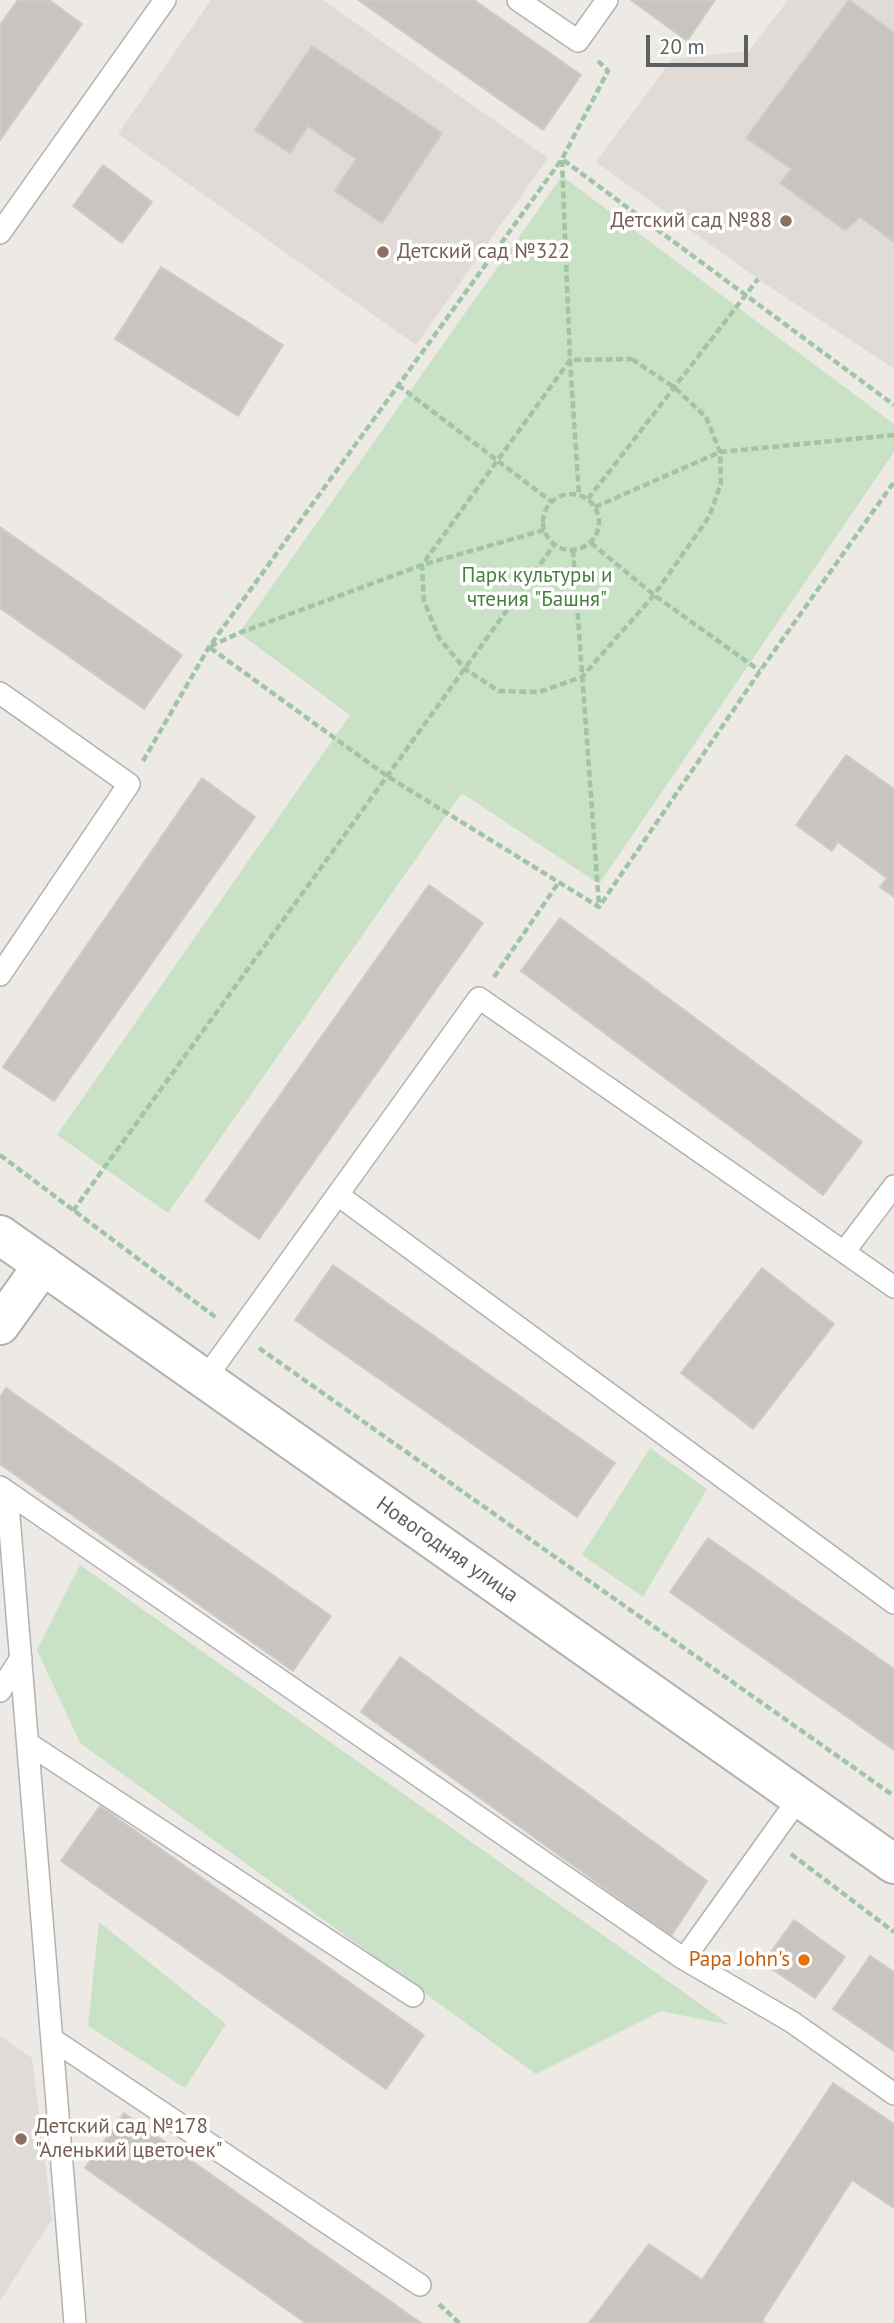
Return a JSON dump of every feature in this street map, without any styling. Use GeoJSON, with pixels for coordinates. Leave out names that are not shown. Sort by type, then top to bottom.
{"type":"FeatureCollection","features":[{"type":"Feature","properties":{"kind":"street","name":"Новогодняя улица"},"geometry":{"type":"LineString","coordinates":[[0,1236],[894,1864]]}},
{"type":"Feature","properties":{"kind":"street"},"geometry":{"type":"LineString","coordinates":[[0,1325],[43,1265]]}},
{"type":"Feature","properties":{"kind":"lane"},"geometry":{"type":"LineString","coordinates":[[0,233],[165,0]]}},
{"type":"Feature","properties":{"kind":"lane"},"geometry":{"type":"LineString","coordinates":[[518,0],[578,41],[607,0]]}},
{"type":"Feature","properties":{"kind":"lane"},"geometry":{"type":"LineString","coordinates":[[0,693],[129,784],[0,975]]}},
{"type":"Feature","properties":{"kind":"lane"},"geometry":{"type":"LineString","coordinates":[[205,1379],[479,998],[894,1287]]}},
{"type":"Feature","properties":{"kind":"lane"},"geometry":{"type":"LineString","coordinates":[[844,1252],[894,1186]]}},
{"type":"Feature","properties":{"kind":"lane"},"geometry":{"type":"LineString","coordinates":[[338,1195],[894,1603]]}},
{"type":"Feature","properties":{"kind":"lane"},"geometry":{"type":"LineString","coordinates":[[4,1490],[29,1744],[75,2323]]}},
{"type":"Feature","properties":{"kind":"lane"},"geometry":{"type":"LineString","coordinates":[[4,1490],[684,1959],[792,2022],[894,2094]]}},
{"type":"Feature","properties":{"kind":"lane"},"geometry":{"type":"LineString","coordinates":[[0,1690],[21,1658]]}},
{"type":"Feature","properties":{"kind":"lane"},"geometry":{"type":"LineString","coordinates":[[29,1744],[413,1996]]}},
{"type":"Feature","properties":{"kind":"lane"},"geometry":{"type":"LineString","coordinates":[[684,1959],[799,1798]]}},
{"type":"Feature","properties":{"kind":"lane"},"geometry":{"type":"LineString","coordinates":[[52,2039],[419,2285]]}},
{"type":"Feature","properties":{"kind":"path"},"geometry":{"type":"LineString","coordinates":[[129,784],[209,647],[562,159],[608,71],[578,41]]}},
{"type":"Feature","properties":{"kind":"path"},"geometry":{"type":"LineString","coordinates":[[562,159],[894,405]]}},
{"type":"Feature","properties":{"kind":"path"},"geometry":{"type":"LineString","coordinates":[[562,159],[570,360],[579,495]]}},
{"type":"Feature","properties":{"kind":"path"},"geometry":{"type":"LineString","coordinates":[[588,499],[758,279]]}},
{"type":"Feature","properties":{"kind":"path"},"geometry":{"type":"LineString","coordinates":[[632,359],[675,388],[706,417],[720,452],[721,483],[709,517],[654,595],[582,677],[538,692],[499,691],[465,669],[439,638],[424,601],[422,565],[570,360],[632,359]]}},
{"type":"Feature","properties":{"kind":"path"},"geometry":{"type":"LineString","coordinates":[[398,385],[552,502]]}},
{"type":"Feature","properties":{"kind":"path"},"geometry":{"type":"LineString","coordinates":[[595,507],[720,452],[894,435]]}},
{"type":"Feature","properties":{"kind":"path"},"geometry":{"type":"LineString","coordinates":[[599,907],[760,671],[894,482]]}},
{"type":"Feature","properties":{"kind":"path"},"geometry":{"type":"LineString","coordinates":[[570,494],[588,499],[595,507],[599,525],[591,543],[573,550],[554,545],[544,530],[545,510],[552,502],[570,494]]}},
{"type":"Feature","properties":{"kind":"path"},"geometry":{"type":"LineString","coordinates":[[209,647],[239,633],[422,565],[544,530]]}},
{"type":"Feature","properties":{"kind":"path"},"geometry":{"type":"LineString","coordinates":[[591,543],[654,595],[760,671]]}},
{"type":"Feature","properties":{"kind":"path"},"geometry":{"type":"LineString","coordinates":[[73,1211],[554,545]]}},
{"type":"Feature","properties":{"kind":"path"},"geometry":{"type":"LineString","coordinates":[[573,550],[599,907]]}},
{"type":"Feature","properties":{"kind":"path"},"geometry":{"type":"LineString","coordinates":[[209,647],[387,776],[599,907]]}},
{"type":"Feature","properties":{"kind":"path"},"geometry":{"type":"LineString","coordinates":[[479,998],[559,882]]}},
{"type":"Feature","properties":{"kind":"path"},"geometry":{"type":"LineString","coordinates":[[0,1155],[238,1334],[894,1796]]}},
{"type":"Feature","properties":{"kind":"path"},"geometry":{"type":"LineString","coordinates":[[771,1838],[894,1932]]}},
{"type":"Feature","properties":{"kind":"shaded area","name":"Детский сад №322"},"geometry":{"type":"Polygon","coordinates":[[[211,0],[323,0],[548,158],[416,345],[118,134],[211,0]]]}},
{"type":"Feature","properties":{"kind":"shaded area","name":"Детский сад №88"},"geometry":{"type":"Polygon","coordinates":[[[788,0],[894,0],[894,369],[758,279],[596,162],[672,59],[749,51],[788,0]]]}},
{"type":"Feature","properties":{"kind":"shaded area","name":"Детский сад №178 \"Аленький цветочек\""},"geometry":{"type":"Polygon","coordinates":[[[0,2036],[32,2058],[52,2219],[0,2301],[0,2036]]]}},
{"type":"Feature","properties":{"kind":"green space","name":"Парк культуры и чтения \"Башня\""},"geometry":{"type":"Polygon","coordinates":[[[562,176],[894,424],[894,452],[599,884],[462,793],[168,1213],[57,1135],[350,715],[239,633],[562,176]]]}},
{"type":"Feature","properties":{"kind":"green space"},"geometry":{"type":"Polygon","coordinates":[[[650,1448],[707,1489],[643,1597],[582,1555],[650,1448]]]}},
{"type":"Feature","properties":{"kind":"green space"},"geometry":{"type":"Polygon","coordinates":[[[80,1565],[730,2025],[661,2011],[536,2074],[80,1743],[37,1650],[80,1565]]]}},
{"type":"Feature","properties":{"kind":"green space"},"geometry":{"type":"Polygon","coordinates":[[[99,1922],[226,2024],[185,2088],[88,2026],[99,1922]]]}},
{"type":"Feature","properties":{"kind":"building"},"geometry":{"type":"Polygon","coordinates":[[[18,0],[49,0],[82,24],[0,140],[0,25],[18,0]]]}},
{"type":"Feature","properties":{"kind":"building"},"geometry":{"type":"Polygon","coordinates":[[[358,0],[474,0],[581,75],[543,130],[358,0]]]}},
{"type":"Feature","properties":{"kind":"building"},"geometry":{"type":"Polygon","coordinates":[[[631,0],[715,0],[687,41],[631,0]]]}},
{"type":"Feature","properties":{"kind":"building"},"geometry":{"type":"Polygon","coordinates":[[[849,0],[894,33],[894,242],[860,217],[845,230],[780,183],[792,169],[746,138],[849,0]]]}},
{"type":"Feature","properties":{"kind":"building"},"geometry":{"type":"Polygon","coordinates":[[[312,46],[442,133],[382,223],[335,191],[356,159],[308,126],[290,153],[255,130],[312,46]]]}},
{"type":"Feature","properties":{"kind":"building"},"geometry":{"type":"Polygon","coordinates":[[[103,165],[152,202],[122,243],[73,206],[103,165]]]}},
{"type":"Feature","properties":{"kind":"building"},"geometry":{"type":"Polygon","coordinates":[[[161,267],[283,345],[238,416],[115,339],[161,267]]]}},
{"type":"Feature","properties":{"kind":"building"},"geometry":{"type":"Polygon","coordinates":[[[0,527],[182,655],[144,709],[0,608],[0,527]]]}},
{"type":"Feature","properties":{"kind":"building"},"geometry":{"type":"Polygon","coordinates":[[[846,755],[894,789],[894,897],[880,887],[887,878],[838,842],[832,851],[796,825],[846,755]]]}},
{"type":"Feature","properties":{"kind":"building"},"geometry":{"type":"Polygon","coordinates":[[[202,778],[255,817],[54,1101],[3,1067],[202,778]]]}},
{"type":"Feature","properties":{"kind":"building"},"geometry":{"type":"Polygon","coordinates":[[[429,885],[483,923],[259,1239],[205,1201],[429,885]]]}},
{"type":"Feature","properties":{"kind":"building"},"geometry":{"type":"Polygon","coordinates":[[[560,918],[862,1142],[823,1195],[521,971],[560,918]]]}},
{"type":"Feature","properties":{"kind":"building"},"geometry":{"type":"Polygon","coordinates":[[[333,1265],[615,1463],[577,1517],[295,1320],[333,1265]]]}},
{"type":"Feature","properties":{"kind":"building"},"geometry":{"type":"Polygon","coordinates":[[[762,1268],[834,1324],[753,1429],[681,1373],[762,1268]]]}},
{"type":"Feature","properties":{"kind":"building"},"geometry":{"type":"Polygon","coordinates":[[[6,1388],[331,1616],[293,1671],[0,1464],[0,1397],[6,1388]]]}},
{"type":"Feature","properties":{"kind":"building"},"geometry":{"type":"Polygon","coordinates":[[[708,1538],[894,1669],[894,1750],[670,1592],[708,1538]]]}},
{"type":"Feature","properties":{"kind":"building"},"geometry":{"type":"Polygon","coordinates":[[[400,1657],[707,1881],[671,1936],[361,1712],[400,1657]]]}},
{"type":"Feature","properties":{"kind":"building"},"geometry":{"type":"Polygon","coordinates":[[[100,1806],[424,2035],[386,2089],[61,1861],[100,1806]]]}},
{"type":"Feature","properties":{"kind":"building","name":"Papa John's"},"geometry":{"type":"Polygon","coordinates":[[[794,1920],[845,1957],[815,1998],[763,1963],[794,1920]]]}},
{"type":"Feature","properties":{"kind":"building"},"geometry":{"type":"Polygon","coordinates":[[[870,1956],[894,1972],[894,2051],[833,2009],[870,1956]]]}},
{"type":"Feature","properties":{"kind":"building"},"geometry":{"type":"Polygon","coordinates":[[[833,2083],[894,2124],[894,2208],[852,2180],[762,2321],[764,2323],[589,2323],[649,2244],[702,2280],[833,2083]]]}},
{"type":"Feature","properties":{"kind":"building"},"geometry":{"type":"Polygon","coordinates":[[[124,2113],[421,2323],[306,2323],[85,2168],[124,2113]]]}},
{"type":"Feature","properties":{"kind":"place","name":"Детский сад №88"},"geometry":{"type":"Point","coordinates":[786,221]}},
{"type":"Feature","properties":{"kind":"place","name":"Детский сад №322"},"geometry":{"type":"Point","coordinates":[383,252]}},
{"type":"Feature","properties":{"kind":"place","name":"Papa John's"},"geometry":{"type":"Point","coordinates":[804,1960]}},
{"type":"Feature","properties":{"kind":"place","name":"Детский сад №178 \"Аленький цветочек\""},"geometry":{"type":"Point","coordinates":[21,2139]}}]}
